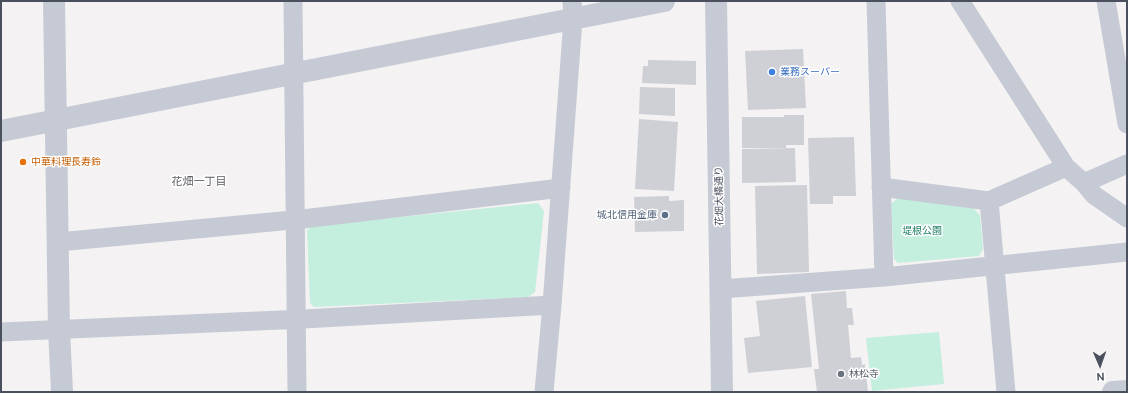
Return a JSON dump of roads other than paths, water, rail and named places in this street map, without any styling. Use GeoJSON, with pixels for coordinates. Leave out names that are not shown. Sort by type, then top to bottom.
{"type":"FeatureCollection","features":[{"type":"Feature","properties":{"kind":"street"},"geometry":{"type":"LineString","coordinates":[[54,1],[59,330],[62,392]]}},
{"type":"Feature","properties":{"kind":"street"},"geometry":{"type":"LineString","coordinates":[[293,1],[296,392]]}},
{"type":"Feature","properties":{"kind":"street"},"geometry":{"type":"LineString","coordinates":[[1,131],[294,73],[572,10],[664,1]]}},
{"type":"Feature","properties":{"kind":"street","name":"花畑大橋通り"},"geometry":{"type":"LineString","coordinates":[[716,1],[722,392]]}},
{"type":"Feature","properties":{"kind":"street"},"geometry":{"type":"LineString","coordinates":[[876,1],[884,276]]}},
{"type":"Feature","properties":{"kind":"street"},"geometry":{"type":"LineString","coordinates":[[960,1],[1066,167],[1084,183],[1094,195],[1127,218]]}},
{"type":"Feature","properties":{"kind":"street"},"geometry":{"type":"LineString","coordinates":[[1106,1],[1127,124]]}},
{"type":"Feature","properties":{"kind":"street"},"geometry":{"type":"LineString","coordinates":[[544,392],[552,305],[572,10]]}},
{"type":"Feature","properties":{"kind":"street"},"geometry":{"type":"LineString","coordinates":[[1084,183],[1127,164]]}},
{"type":"Feature","properties":{"kind":"street"},"geometry":{"type":"LineString","coordinates":[[881,187],[989,201],[1066,167]]}},
{"type":"Feature","properties":{"kind":"street"},"geometry":{"type":"LineString","coordinates":[[58,242],[295,220],[560,188]]}},
{"type":"Feature","properties":{"kind":"street"},"geometry":{"type":"LineString","coordinates":[[989,201],[996,266],[1006,392]]}},
{"type":"Feature","properties":{"kind":"street"},"geometry":{"type":"LineString","coordinates":[[721,290],[996,266],[1127,252]]}},
{"type":"Feature","properties":{"kind":"street"},"geometry":{"type":"LineString","coordinates":[[1,332],[296,319],[552,305]]}},
{"type":"Feature","properties":{"kind":"street"},"geometry":{"type":"LineString","coordinates":[[1113,392],[1127,390]]}},
{"type":"Feature","properties":{"kind":"place","name":"業務スーパー"},"geometry":{"type":"Point","coordinates":[772,72]}},
{"type":"Feature","properties":{"kind":"place","name":"中華料理長寿鈴"},"geometry":{"type":"Point","coordinates":[23,162]}},
{"type":"Feature","properties":{"kind":"place","name":"城北信用金庫"},"geometry":{"type":"Point","coordinates":[665,215]}},
{"type":"Feature","properties":{"kind":"place","name":"林松寺"},"geometry":{"type":"Point","coordinates":[841,374]}},
{"type":"Feature","properties":{"kind":"district","name":"花畑一丁目"},"geometry":{"type":"Point","coordinates":[199,181]}},
{"type":"Feature","properties":{"kind":"park label","name":"堤根公園"},"geometry":{"type":"Point","coordinates":[922,231]}}]}
